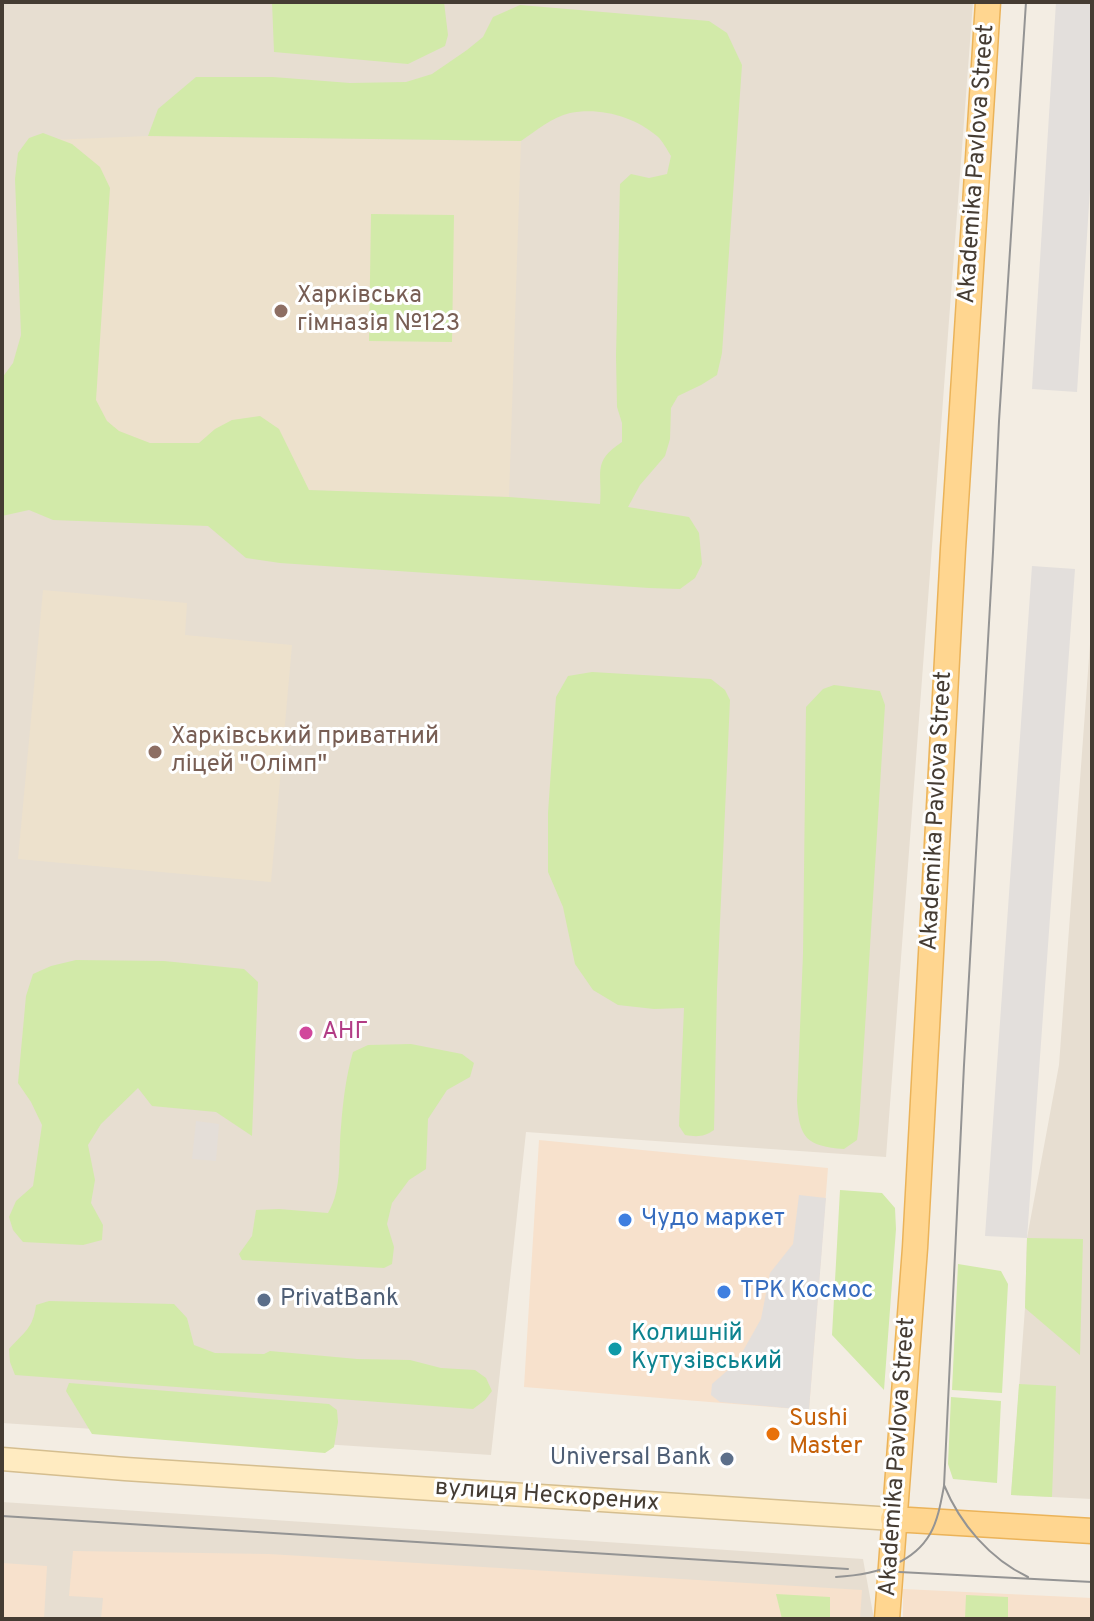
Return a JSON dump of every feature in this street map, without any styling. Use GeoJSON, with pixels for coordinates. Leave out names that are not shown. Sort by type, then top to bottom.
{"type":"FeatureCollection","features":[{"type":"Feature","properties":{"kind":"main road","name":"Akademika Pavlova Street"},"geometry":{"type":"LineString","coordinates":[[887,1619],[915,1248],[953,549],[988,2]]}},
{"type":"Feature","properties":{"kind":"main road","name":"вулиця Нескорених"},"geometry":{"type":"LineString","coordinates":[[2,1459],[1092,1531]]}},
{"type":"Feature","properties":{"kind":"shaded area"},"geometry":{"type":"Polygon","coordinates":[[[2,2],[973,2],[886,1157],[526,1132],[491,1455],[2,1423],[2,2]]]}},
{"type":"Feature","properties":{"kind":"shaded area"},"geometry":{"type":"Polygon","coordinates":[[[1056,2],[1092,2],[1092,158],[1077,392],[1032,389],[1056,2]]]}},
{"type":"Feature","properties":{"kind":"shaded area","name":"Харківська гімназія №123"},"geometry":{"type":"Polygon","coordinates":[[[148,136],[521,141],[509,497],[43,481],[51,140],[148,136]]]}},
{"type":"Feature","properties":{"kind":"shaded area"},"geometry":{"type":"Polygon","coordinates":[[[1032,566],[1075,569],[1027,1238],[985,1236],[1032,566]]]}},
{"type":"Feature","properties":{"kind":"shaded area","name":"Харківський приватний ліцей \"Олімп\""},"geometry":{"type":"Polygon","coordinates":[[[43,590],[187,603],[185,635],[292,645],[271,882],[18,859],[43,590]]]}},
{"type":"Feature","properties":{"kind":"shaded area"},"geometry":{"type":"Polygon","coordinates":[[[1092,617],[1092,1499],[1011,1495],[1027,1238],[1059,1065],[1092,617]]]}},
{"type":"Feature","properties":{"kind":"shaded area"},"geometry":{"type":"Polygon","coordinates":[[[196,1121],[219,1124],[216,1161],[192,1159],[196,1121]]]}},
{"type":"Feature","properties":{"kind":"shaded area"},"geometry":{"type":"Polygon","coordinates":[[[539,1140],[828,1168],[809,1410],[524,1387],[539,1140]]]}},
{"type":"Feature","properties":{"kind":"shaded area"},"geometry":{"type":"Polygon","coordinates":[[[799,1195],[826,1198],[809,1410],[720,1402],[711,1395],[712,1384],[743,1351],[761,1319],[770,1273],[793,1244],[799,1195]]]}},
{"type":"Feature","properties":{"kind":"shaded area"},"geometry":{"type":"Polygon","coordinates":[[[2,1502],[863,1559],[874,1619],[2,1619],[2,1502]]]}},
{"type":"Feature","properties":{"kind":"shaded area"},"geometry":{"type":"Polygon","coordinates":[[[73,1551],[269,1554],[862,1590],[860,1619],[101,1619],[103,1598],[69,1596],[73,1551]]]}},
{"type":"Feature","properties":{"kind":"shaded area"},"geometry":{"type":"Polygon","coordinates":[[[2,1563],[47,1566],[44,1619],[2,1619],[2,1563]]]}},
{"type":"Feature","properties":{"kind":"shaded area"},"geometry":{"type":"Polygon","coordinates":[[[903,1589],[1092,1598],[1092,1619],[903,1619],[903,1589]]]}},
{"type":"Feature","properties":{"kind":"green space"},"geometry":{"type":"Polygon","coordinates":[[[272,2],[444,2],[448,35],[445,46],[408,64],[274,52],[272,2]]]}},
{"type":"Feature","properties":{"kind":"green space"},"geometry":{"type":"Polygon","coordinates":[[[520,5],[709,21],[727,33],[742,65],[722,353],[717,375],[678,396],[671,408],[670,439],[665,456],[640,485],[628,507],[689,517],[699,533],[702,564],[695,578],[680,589],[649,588],[280,563],[246,558],[208,526],[53,520],[29,510],[2,516],[2,378],[13,363],[21,335],[15,179],[18,153],[29,138],[43,133],[72,144],[100,167],[110,188],[96,400],[107,421],[119,431],[150,443],[199,443],[232,420],[260,416],[279,429],[309,490],[509,497],[600,504],[602,462],[622,442],[622,423],[617,407],[616,356],[620,184],[631,174],[649,178],[667,174],[671,156],[657,136],[627,118],[604,112],[581,111],[563,115],[521,141],[148,136],[158,109],[196,77],[406,82],[432,74],[483,37],[493,17],[520,5]]]}},
{"type":"Feature","properties":{"kind":"green space"},"geometry":{"type":"Polygon","coordinates":[[[371,214],[454,215],[452,342],[369,341],[371,214]]]}},
{"type":"Feature","properties":{"kind":"green space"},"geometry":{"type":"Polygon","coordinates":[[[592,672],[711,679],[725,690],[730,700],[714,1130],[704,1135],[685,1135],[679,1126],[684,1008],[618,1005],[593,990],[575,964],[563,907],[548,872],[548,813],[556,697],[568,676],[592,672]]]}},
{"type":"Feature","properties":{"kind":"green space"},"geometry":{"type":"Polygon","coordinates":[[[834,685],[880,691],[885,705],[859,1124],[857,1140],[844,1149],[821,1146],[807,1138],[800,1124],[797,1101],[803,954],[806,707],[823,689],[834,685]]]}},
{"type":"Feature","properties":{"kind":"green space"},"geometry":{"type":"Polygon","coordinates":[[[76,960],[164,961],[244,969],[258,982],[252,1136],[216,1112],[152,1106],[138,1088],[101,1124],[88,1145],[95,1180],[91,1203],[103,1225],[102,1240],[83,1245],[23,1242],[13,1230],[9,1217],[16,1201],[33,1186],[42,1125],[18,1083],[26,996],[33,974],[76,960]]]}},
{"type":"Feature","properties":{"kind":"green space"},"geometry":{"type":"Polygon","coordinates":[[[411,1044],[462,1054],[474,1063],[470,1077],[447,1090],[428,1119],[426,1169],[409,1180],[392,1203],[387,1224],[394,1247],[392,1264],[384,1268],[242,1260],[239,1254],[252,1236],[256,1210],[328,1213],[338,1182],[344,1098],[353,1052],[368,1045],[411,1044]]]}},
{"type":"Feature","properties":{"kind":"green space"},"geometry":{"type":"Polygon","coordinates":[[[840,1190],[882,1193],[895,1208],[884,1390],[832,1335],[840,1190]]]}},
{"type":"Feature","properties":{"kind":"green space"},"geometry":{"type":"Polygon","coordinates":[[[1027,1238],[1083,1239],[1080,1355],[1025,1308],[1027,1238]]]}},
{"type":"Feature","properties":{"kind":"green space"},"geometry":{"type":"Polygon","coordinates":[[[958,1264],[1001,1271],[1008,1284],[1002,1393],[952,1390],[958,1264]]]}},
{"type":"Feature","properties":{"kind":"green space"},"geometry":{"type":"Polygon","coordinates":[[[49,1301],[174,1304],[187,1318],[194,1345],[215,1353],[264,1354],[270,1351],[357,1359],[410,1360],[441,1368],[475,1370],[486,1378],[492,1391],[473,1409],[15,1375],[9,1349],[30,1325],[36,1305],[49,1301]]]}},
{"type":"Feature","properties":{"kind":"green space"},"geometry":{"type":"Polygon","coordinates":[[[69,1383],[329,1404],[337,1410],[334,1447],[325,1453],[92,1434],[66,1391],[69,1383]]]}},
{"type":"Feature","properties":{"kind":"green space"},"geometry":{"type":"Polygon","coordinates":[[[1019,1384],[1056,1386],[1052,1497],[1011,1495],[1019,1384]]]}},
{"type":"Feature","properties":{"kind":"green space"},"geometry":{"type":"Polygon","coordinates":[[[951,1397],[1001,1401],[997,1483],[953,1479],[948,1464],[951,1397]]]}},
{"type":"Feature","properties":{"kind":"green space"},"geometry":{"type":"Polygon","coordinates":[[[776,1594],[830,1597],[830,1619],[782,1619],[776,1594]]]}},
{"type":"Feature","properties":{"kind":"green space"},"geometry":{"type":"Polygon","coordinates":[[[966,1595],[1008,1597],[1008,1619],[965,1619],[966,1595]]]}},
{"type":"Feature","properties":{"kind":"tram line"},"geometry":{"type":"LineString","coordinates":[[836,1577],[875,1571],[901,1562],[912,1554],[933,1529],[944,1486],[999,421],[1026,2]]}},
{"type":"Feature","properties":{"kind":"tram line"},"geometry":{"type":"LineString","coordinates":[[944,1485],[978,1539],[1001,1561],[1028,1577]]}},
{"type":"Feature","properties":{"kind":"tram line"},"geometry":{"type":"LineString","coordinates":[[2,1516],[848,1569]]}},
{"type":"Feature","properties":{"kind":"tram line"},"geometry":{"type":"LineString","coordinates":[[880,1571],[1092,1582]]}},
{"type":"Feature","properties":{"kind":"place","name":"Харківська гімназія №123"},"geometry":{"type":"Point","coordinates":[281,311]}},
{"type":"Feature","properties":{"kind":"place","name":"Харківський приватний ліцей \"Олімп\""},"geometry":{"type":"Point","coordinates":[155,752]}},
{"type":"Feature","properties":{"kind":"place","name":"АНГ"},"geometry":{"type":"Point","coordinates":[306,1033]}},
{"type":"Feature","properties":{"kind":"place","name":"Чудо маркет"},"geometry":{"type":"Point","coordinates":[625,1220]}},
{"type":"Feature","properties":{"kind":"place","name":"ТРК Космос"},"geometry":{"type":"Point","coordinates":[724,1292]}},
{"type":"Feature","properties":{"kind":"place","name":"PrivatBank"},"geometry":{"type":"Point","coordinates":[264,1300]}},
{"type":"Feature","properties":{"kind":"place","name":"Колишній Кутузівський"},"geometry":{"type":"Point","coordinates":[615,1349]}},
{"type":"Feature","properties":{"kind":"place","name":"Sushi Master"},"geometry":{"type":"Point","coordinates":[773,1434]}},
{"type":"Feature","properties":{"kind":"place","name":"Universal Bank"},"geometry":{"type":"Point","coordinates":[727,1459]}}]}
